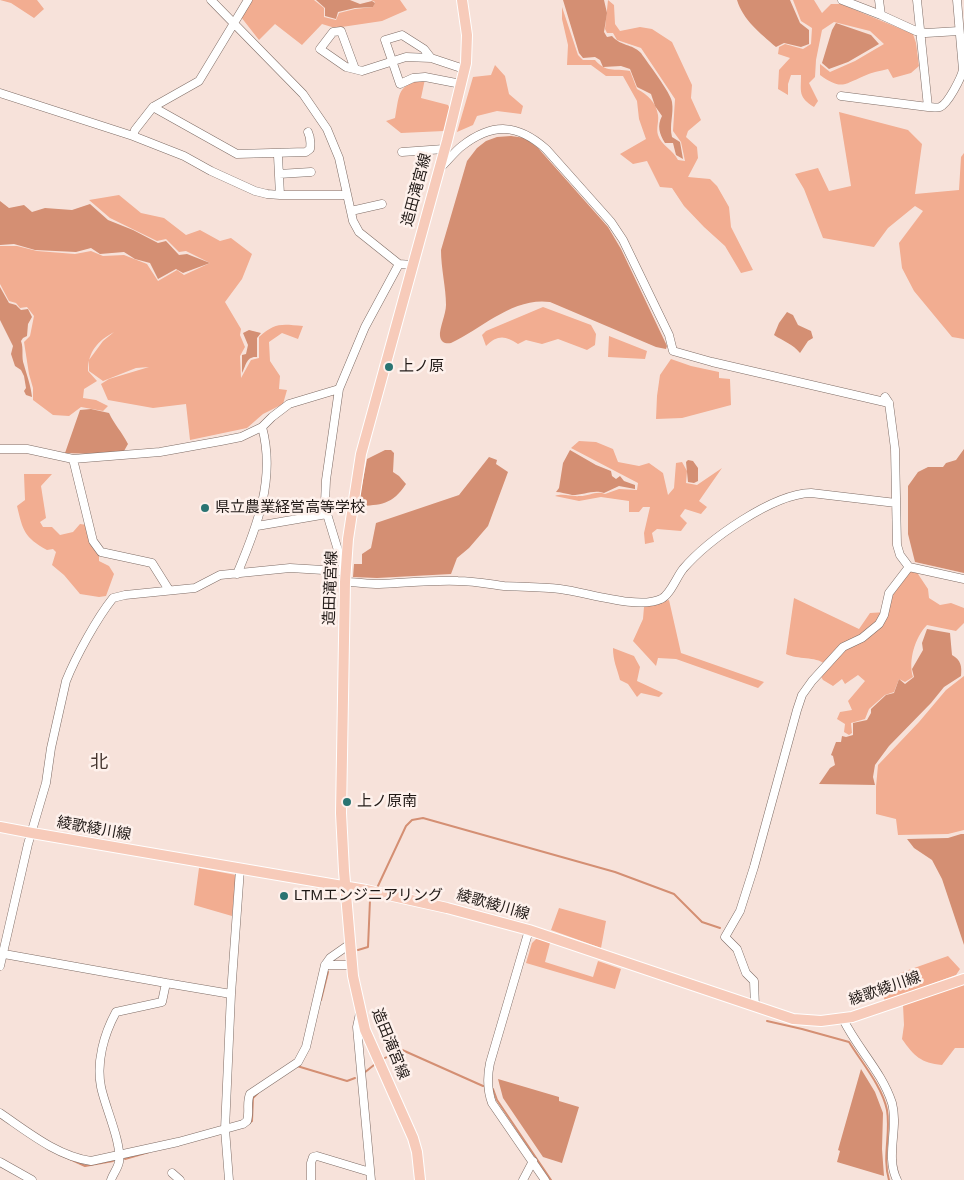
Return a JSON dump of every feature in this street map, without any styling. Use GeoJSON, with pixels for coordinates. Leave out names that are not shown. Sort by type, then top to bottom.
{"type":"FeatureCollection","features":[{"type":"Feature","properties":{"kind":"main road","name":"造田滝宮線"},"geometry":{"type":"LineString","coordinates":[[420,1180],[418,1152],[413,1138],[365,1030],[360,1013],[352,964],[341,803],[345,578],[348,531],[361,454],[444,149],[468,52],[462,0]]}},
{"type":"Feature","properties":{"kind":"main road","name":"綾歌綾川線"},"geometry":{"type":"LineString","coordinates":[[0,827],[346,887],[447,908],[529,930],[779,1015],[808,1021],[821,1022],[843,1019],[964,979]]}},
{"type":"Feature","properties":{"kind":"street"},"geometry":{"type":"LineString","coordinates":[[211,0],[303,94],[327,129],[338,158],[350,211],[359,232],[398,264],[412,265]]}},
{"type":"Feature","properties":{"kind":"street"},"geometry":{"type":"LineString","coordinates":[[132,136],[153,107],[199,81],[232,23],[248,0]]}},
{"type":"Feature","properties":{"kind":"street"},"geometry":{"type":"LineString","coordinates":[[842,0],[921,33],[959,31]]}},
{"type":"Feature","properties":{"kind":"street"},"geometry":{"type":"LineString","coordinates":[[879,0],[881,15]]}},
{"type":"Feature","properties":{"kind":"street"},"geometry":{"type":"LineString","coordinates":[[917,0],[928,107]]}},
{"type":"Feature","properties":{"kind":"street"},"geometry":{"type":"LineString","coordinates":[[841,96],[928,107],[940,107],[945,104],[963,70],[959,31],[960,3]]}},
{"type":"Feature","properties":{"kind":"street"},"geometry":{"type":"LineString","coordinates":[[355,69],[341,31],[333,32],[320,49],[346,67],[362,71],[406,57],[431,58],[464,69]]}},
{"type":"Feature","properties":{"kind":"street"},"geometry":{"type":"LineString","coordinates":[[431,58],[424,49],[402,35],[385,40],[400,84],[413,78],[425,77],[461,84]]}},
{"type":"Feature","properties":{"kind":"street"},"geometry":{"type":"LineString","coordinates":[[0,93],[132,136],[184,156],[211,171],[255,191],[280,195],[346,195]]}},
{"type":"Feature","properties":{"kind":"street"},"geometry":{"type":"LineString","coordinates":[[153,107],[237,154],[306,152],[310,149],[311,145],[311,138],[308,132]]}},
{"type":"Feature","properties":{"kind":"street"},"geometry":{"type":"LineString","coordinates":[[438,170],[460,147],[487,132],[498,129],[523,132],[535,139],[546,149],[612,222],[623,240],[669,335],[673,351],[712,362],[887,400],[895,449],[897,545],[900,555],[910,567],[964,578]]}},
{"type":"Feature","properties":{"kind":"street"},"geometry":{"type":"LineString","coordinates":[[402,152],[444,149]]}},
{"type":"Feature","properties":{"kind":"street"},"geometry":{"type":"LineString","coordinates":[[278,156],[280,195]]}},
{"type":"Feature","properties":{"kind":"street"},"geometry":{"type":"LineString","coordinates":[[279,174],[311,172]]}},
{"type":"Feature","properties":{"kind":"street"},"geometry":{"type":"LineString","coordinates":[[350,211],[382,204]]}},
{"type":"Feature","properties":{"kind":"street"},"geometry":{"type":"LineString","coordinates":[[345,578],[325,503],[326,480],[338,390],[365,327],[398,264]]}},
{"type":"Feature","properties":{"kind":"street"},"geometry":{"type":"LineString","coordinates":[[0,449],[27,449],[73,459],[160,452],[235,438],[262,427],[289,404],[338,390]]}},
{"type":"Feature","properties":{"kind":"street"},"geometry":{"type":"LineString","coordinates":[[237,574],[257,526],[267,477],[268,457],[262,427]]}},
{"type":"Feature","properties":{"kind":"street"},"geometry":{"type":"LineString","coordinates":[[73,459],[94,541],[101,552],[152,563],[169,590]]}},
{"type":"Feature","properties":{"kind":"street"},"geometry":{"type":"LineString","coordinates":[[0,966],[28,844],[46,782],[50,748],[66,681],[75,662],[113,598],[195,588],[220,575],[290,568],[340,571],[345,578],[376,584],[459,580],[514,587],[560,589],[635,603],[650,602],[662,599],[668,594],[674,581],[701,551],[741,522],[787,496],[811,492],[896,503]]}},
{"type":"Feature","properties":{"kind":"street"},"geometry":{"type":"LineString","coordinates":[[257,526],[327,514]]}},
{"type":"Feature","properties":{"kind":"street"},"geometry":{"type":"LineString","coordinates":[[755,1007],[754,981],[746,973],[737,949],[724,937],[740,912],[757,858],[797,710],[802,696],[812,681],[843,647],[862,638],[879,624],[884,615],[889,593],[910,567]]}},
{"type":"Feature","properties":{"kind":"street"},"geometry":{"type":"LineString","coordinates":[[229,1180],[224,1129],[240,869]]}},
{"type":"Feature","properties":{"kind":"street"},"geometry":{"type":"LineString","coordinates":[[529,930],[490,1063],[488,1082],[492,1103],[546,1180]]}},
{"type":"Feature","properties":{"kind":"street"},"geometry":{"type":"LineString","coordinates":[[0,1113],[58,1151],[77,1159],[92,1161],[119,1156],[224,1129],[247,1121],[250,1094],[298,1062],[306,1047],[326,966],[330,958],[350,944]]}},
{"type":"Feature","properties":{"kind":"street"},"geometry":{"type":"LineString","coordinates":[[4,954],[231,994]]}},
{"type":"Feature","properties":{"kind":"street"},"geometry":{"type":"LineString","coordinates":[[326,966],[352,964]]}},
{"type":"Feature","properties":{"kind":"street"},"geometry":{"type":"LineString","coordinates":[[111,1180],[119,1162],[119,1156],[117,1142],[101,1086],[99,1072],[101,1050],[110,1022],[116,1012],[162,1002],[166,982]]}},
{"type":"Feature","properties":{"kind":"street"},"geometry":{"type":"LineString","coordinates":[[311,1180],[311,1163],[313,1157],[317,1156],[371,1176],[357,1026],[360,1013]]}},
{"type":"Feature","properties":{"kind":"street"},"geometry":{"type":"LineString","coordinates":[[843,1019],[882,1081],[892,1105],[894,1117],[892,1153],[897,1180]]}},
{"type":"Feature","properties":{"kind":"street"},"geometry":{"type":"LineString","coordinates":[[522,1180],[533,1161]]}},
{"type":"Feature","properties":{"kind":"street"},"geometry":{"type":"LineString","coordinates":[[0,1162],[32,1180]]}},
{"type":"Feature","properties":{"kind":"street"},"geometry":{"type":"LineString","coordinates":[[172,1173],[180,1180]]}},
{"type":"Feature","properties":{"kind":"shaded area"},"geometry":{"type":"Polygon","coordinates":[[[0,0],[37,0],[44,9],[34,18],[11,3],[0,0]]]}},
{"type":"Feature","properties":{"kind":"shaded area"},"geometry":{"type":"Polygon","coordinates":[[[251,0],[314,0],[324,8],[324,17],[336,20],[339,13],[373,7],[375,2],[371,0],[400,0],[407,10],[382,21],[335,28],[322,24],[302,45],[275,24],[259,40],[241,17],[251,0]]]}},
{"type":"Feature","properties":{"kind":"shaded area"},"geometry":{"type":"Polygon","coordinates":[[[316,0],[350,0],[360,4],[372,1],[375,3],[373,7],[355,8],[338,12],[336,19],[325,16],[325,8],[316,0]]]}},
{"type":"Feature","properties":{"kind":"shaded area"},"geometry":{"type":"Polygon","coordinates":[[[563,0],[604,0],[607,13],[604,32],[607,37],[612,36],[619,42],[641,53],[671,98],[672,137],[680,142],[683,159],[676,155],[673,143],[665,143],[659,130],[662,116],[655,106],[651,94],[637,87],[630,69],[621,66],[603,67],[600,60],[595,57],[583,58],[579,53],[563,0]]]}},
{"type":"Feature","properties":{"kind":"shaded area"},"geometry":{"type":"Polygon","coordinates":[[[608,0],[614,5],[615,24],[620,31],[640,27],[652,29],[672,42],[692,85],[691,98],[701,120],[688,131],[686,137],[697,147],[698,158],[688,177],[710,179],[717,186],[729,207],[731,227],[753,270],[741,273],[725,246],[684,206],[672,188],[660,187],[647,161],[633,164],[620,154],[646,139],[639,119],[637,101],[623,76],[606,76],[591,65],[567,65],[568,45],[562,19],[562,7],[578,55],[583,60],[595,60],[603,67],[630,71],[637,89],[648,96],[655,106],[658,115],[657,130],[660,139],[678,160],[685,161],[681,142],[673,131],[675,99],[641,48],[617,40],[613,33],[607,33],[605,29],[608,0]]]}},
{"type":"Feature","properties":{"kind":"shaded area"},"geometry":{"type":"Polygon","coordinates":[[[737,0],[790,0],[800,23],[809,30],[809,44],[801,47],[784,43],[776,47],[743,14],[737,0]]]}},
{"type":"Feature","properties":{"kind":"shaded area"},"geometry":{"type":"Polygon","coordinates":[[[793,0],[814,0],[822,13],[831,4],[841,4],[913,34],[919,66],[911,73],[893,78],[888,69],[846,84],[833,83],[827,80],[820,75],[820,64],[830,72],[855,61],[884,44],[870,31],[834,22],[822,30],[816,60],[815,77],[809,83],[818,101],[814,107],[801,94],[801,75],[791,75],[788,84],[788,95],[778,89],[779,70],[790,58],[778,54],[779,47],[785,44],[803,49],[811,44],[812,28],[801,21],[793,0]]]}},
{"type":"Feature","properties":{"kind":"shaded area"},"geometry":{"type":"Polygon","coordinates":[[[836,23],[871,35],[879,44],[848,62],[829,69],[822,63],[836,23]]]}},
{"type":"Feature","properties":{"kind":"shaded area"},"geometry":{"type":"Polygon","coordinates":[[[495,65],[505,76],[509,94],[523,106],[521,114],[497,111],[477,116],[473,125],[457,132],[473,77],[491,75],[495,65]]]}},
{"type":"Feature","properties":{"kind":"shaded area"},"geometry":{"type":"Polygon","coordinates":[[[425,79],[421,98],[448,105],[451,111],[444,131],[401,133],[386,121],[395,118],[401,91],[409,84],[425,79]]]}},
{"type":"Feature","properties":{"kind":"shaded area"},"geometry":{"type":"Polygon","coordinates":[[[839,112],[908,130],[922,144],[915,194],[959,190],[961,157],[964,153],[964,339],[952,337],[914,291],[902,268],[899,243],[923,211],[915,206],[888,228],[874,247],[823,238],[804,189],[795,174],[818,168],[829,191],[851,186],[839,112]]]}},
{"type":"Feature","properties":{"kind":"shaded area"},"geometry":{"type":"Polygon","coordinates":[[[497,137],[525,138],[538,148],[608,227],[621,249],[667,346],[666,349],[656,347],[550,302],[523,304],[499,315],[451,343],[441,340],[440,333],[446,305],[441,250],[467,161],[477,148],[486,141],[497,137]]]}},
{"type":"Feature","properties":{"kind":"shaded area"},"geometry":{"type":"Polygon","coordinates":[[[119,195],[141,213],[164,218],[186,235],[200,230],[220,241],[231,238],[252,254],[242,279],[225,302],[241,329],[240,335],[245,347],[240,356],[241,378],[251,360],[259,358],[259,337],[274,326],[303,326],[298,339],[282,333],[269,342],[270,361],[280,376],[279,389],[287,390],[283,404],[263,414],[247,428],[190,440],[186,404],[153,408],[108,400],[101,384],[109,379],[149,367],[136,368],[103,381],[89,371],[89,361],[88,371],[97,381],[84,389],[83,398],[96,400],[108,406],[103,411],[81,407],[69,416],[53,415],[33,400],[33,388],[24,342],[30,336],[34,316],[27,307],[20,308],[16,303],[9,301],[0,284],[0,246],[17,246],[37,251],[75,254],[91,251],[103,256],[124,255],[147,264],[158,281],[177,270],[184,275],[210,263],[186,251],[179,252],[166,239],[157,241],[110,218],[89,200],[119,195]],[[114,332],[95,347],[89,359],[103,341],[114,332]]]}},
{"type":"Feature","properties":{"kind":"shaded area"},"geometry":{"type":"Polygon","coordinates":[[[0,201],[9,208],[24,205],[32,212],[45,208],[72,210],[90,204],[108,220],[158,243],[166,241],[179,255],[187,254],[210,263],[183,273],[176,269],[158,279],[150,263],[135,259],[124,252],[100,254],[91,248],[76,252],[35,250],[14,244],[0,245],[0,201]]]}},
{"type":"Feature","properties":{"kind":"shaded area"},"geometry":{"type":"Polygon","coordinates":[[[0,287],[9,303],[16,305],[21,310],[28,309],[32,317],[28,324],[27,336],[21,341],[23,362],[32,397],[26,395],[24,391],[26,388],[24,376],[21,370],[15,366],[11,354],[13,346],[0,320],[0,287]]]}},
{"type":"Feature","properties":{"kind":"shaded area"},"geometry":{"type":"Polygon","coordinates":[[[543,307],[591,325],[596,334],[595,345],[587,350],[558,339],[542,344],[526,340],[518,344],[509,339],[498,338],[486,346],[482,335],[486,331],[543,307]]]}},
{"type":"Feature","properties":{"kind":"shaded area"},"geometry":{"type":"Polygon","coordinates":[[[787,312],[793,315],[798,325],[811,331],[813,338],[808,341],[800,353],[774,335],[779,323],[787,312]]]}},
{"type":"Feature","properties":{"kind":"shaded area"},"geometry":{"type":"Polygon","coordinates":[[[249,330],[261,333],[257,338],[257,357],[248,360],[242,373],[242,355],[246,354],[248,345],[243,333],[249,330]]]}},
{"type":"Feature","properties":{"kind":"shaded area"},"geometry":{"type":"Polygon","coordinates":[[[609,336],[647,351],[645,359],[608,357],[609,336]]]}},
{"type":"Feature","properties":{"kind":"shaded area"},"geometry":{"type":"Polygon","coordinates":[[[671,359],[691,366],[719,372],[719,378],[730,379],[731,405],[682,418],[656,419],[660,375],[671,359]]]}},
{"type":"Feature","properties":{"kind":"shaded area"},"geometry":{"type":"Polygon","coordinates":[[[91,409],[109,413],[128,444],[124,451],[95,454],[65,453],[80,410],[91,409]]]}},
{"type":"Feature","properties":{"kind":"shaded area"},"geometry":{"type":"Polygon","coordinates":[[[579,441],[596,442],[613,449],[618,462],[639,466],[649,463],[663,473],[668,495],[674,488],[676,463],[682,462],[687,471],[686,483],[697,485],[722,468],[699,501],[707,507],[701,514],[685,509],[680,516],[687,523],[681,531],[657,529],[652,533],[654,542],[645,544],[644,533],[650,507],[643,507],[639,512],[629,512],[629,501],[601,497],[579,501],[555,496],[605,494],[619,489],[637,490],[638,483],[571,448],[579,441]]]}},
{"type":"Feature","properties":{"kind":"shaded area"},"geometry":{"type":"Polygon","coordinates":[[[964,449],[964,573],[915,562],[908,534],[908,486],[918,472],[928,467],[943,467],[946,463],[956,460],[964,449]]]}},
{"type":"Feature","properties":{"kind":"shaded area"},"geometry":{"type":"Polygon","coordinates":[[[385,450],[391,450],[394,453],[393,472],[406,484],[391,500],[380,504],[358,506],[367,459],[385,450]]]}},
{"type":"Feature","properties":{"kind":"shaded area"},"geometry":{"type":"Polygon","coordinates":[[[570,450],[611,471],[612,476],[616,479],[620,476],[624,481],[635,485],[635,489],[619,486],[604,493],[572,495],[556,492],[559,488],[563,463],[570,450]]]}},
{"type":"Feature","properties":{"kind":"shaded area"},"geometry":{"type":"Polygon","coordinates":[[[489,457],[497,460],[496,464],[508,472],[488,526],[469,548],[457,558],[451,574],[377,578],[353,577],[354,564],[362,564],[362,554],[371,548],[376,523],[459,495],[489,457]]]}},
{"type":"Feature","properties":{"kind":"shaded area"},"geometry":{"type":"Polygon","coordinates":[[[688,460],[693,461],[698,468],[698,481],[694,483],[688,482],[686,462],[688,460]]]}},
{"type":"Feature","properties":{"kind":"shaded area"},"geometry":{"type":"Polygon","coordinates":[[[24,474],[52,474],[41,486],[46,518],[40,522],[43,527],[52,527],[60,535],[73,532],[80,524],[87,525],[89,541],[99,554],[99,561],[109,566],[114,574],[106,596],[99,597],[80,594],[64,575],[52,565],[56,552],[53,549],[47,550],[39,545],[26,533],[17,506],[25,500],[24,474]]]}},
{"type":"Feature","properties":{"kind":"shaded area"},"geometry":{"type":"Polygon","coordinates":[[[916,571],[928,589],[929,598],[940,605],[951,603],[964,608],[964,623],[956,631],[927,625],[919,636],[912,657],[913,677],[905,682],[899,679],[894,692],[885,695],[869,709],[865,719],[851,723],[852,733],[849,735],[844,732],[845,724],[837,719],[840,712],[852,710],[848,701],[865,681],[858,675],[845,684],[842,679],[833,686],[823,680],[818,672],[825,664],[816,660],[786,654],[794,598],[859,629],[870,613],[886,612],[891,593],[908,572],[916,571]]]}},
{"type":"Feature","properties":{"kind":"shaded area"},"geometry":{"type":"Polygon","coordinates":[[[669,600],[681,653],[764,682],[758,688],[676,659],[658,658],[656,666],[633,641],[643,619],[644,607],[669,600]]]}},
{"type":"Feature","properties":{"kind":"shaded area"},"geometry":{"type":"Polygon","coordinates":[[[927,629],[950,633],[952,655],[960,664],[961,676],[944,687],[889,746],[875,765],[873,777],[875,785],[819,784],[830,768],[835,765],[831,755],[836,742],[841,742],[842,736],[853,735],[853,723],[867,720],[871,709],[886,695],[894,693],[899,679],[905,684],[914,677],[912,669],[923,650],[922,643],[927,629]]]}},
{"type":"Feature","properties":{"kind":"shaded area"},"geometry":{"type":"Polygon","coordinates":[[[613,648],[634,656],[640,667],[637,681],[663,693],[659,697],[641,693],[637,697],[628,684],[620,680],[614,661],[613,648]]]}},
{"type":"Feature","properties":{"kind":"shaded area"},"geometry":{"type":"Polygon","coordinates":[[[964,676],[964,830],[948,834],[898,835],[896,819],[876,814],[878,765],[946,690],[964,676]]]}},
{"type":"Feature","properties":{"kind":"shaded area"},"geometry":{"type":"Polygon","coordinates":[[[964,834],[964,945],[942,879],[932,860],[914,848],[907,839],[948,838],[964,834]]]}},
{"type":"Feature","properties":{"kind":"shaded area"},"geometry":{"type":"Polygon","coordinates":[[[199,868],[236,875],[232,916],[194,905],[199,868]]]}},
{"type":"Feature","properties":{"kind":"shaded area"},"geometry":{"type":"Polygon","coordinates":[[[559,908],[606,921],[601,948],[551,930],[559,908]]]}},
{"type":"Feature","properties":{"kind":"shaded area"},"geometry":{"type":"Polygon","coordinates":[[[537,938],[550,943],[545,962],[593,977],[598,961],[621,969],[615,989],[526,963],[532,943],[537,938]]]}},
{"type":"Feature","properties":{"kind":"shaded area"},"geometry":{"type":"Polygon","coordinates":[[[948,956],[960,969],[956,975],[885,1001],[881,991],[900,973],[948,956]]]}},
{"type":"Feature","properties":{"kind":"shaded area"},"geometry":{"type":"Polygon","coordinates":[[[964,983],[964,1048],[955,1048],[942,1065],[919,1058],[902,1039],[904,1025],[903,1005],[931,993],[964,983]]]}},
{"type":"Feature","properties":{"kind":"shaded area"},"geometry":{"type":"Polygon","coordinates":[[[861,1069],[875,1092],[883,1113],[882,1149],[884,1176],[837,1162],[840,1151],[838,1150],[861,1069]]]}},
{"type":"Feature","properties":{"kind":"shaded area"},"geometry":{"type":"Polygon","coordinates":[[[498,1079],[559,1097],[559,1101],[579,1107],[562,1163],[543,1157],[503,1098],[498,1079]]]}},
{"type":"Feature","properties":{"kind":"waterway"},"geometry":{"type":"LineString","coordinates":[[377,888],[406,826],[412,820],[423,818],[615,872],[674,894],[702,922],[720,928]]}},
{"type":"Feature","properties":{"kind":"waterway"},"geometry":{"type":"LineString","coordinates":[[358,950],[368,947],[370,900]]}},
{"type":"Feature","properties":{"kind":"waterway"},"geometry":{"type":"LineString","coordinates":[[321,1000],[328,972]]}},
{"type":"Feature","properties":{"kind":"waterway"},"geometry":{"type":"LineString","coordinates":[[767,1021],[849,1042],[876,1083],[887,1110],[886,1163],[889,1180]]}},
{"type":"Feature","properties":{"kind":"waterway"},"geometry":{"type":"LineString","coordinates":[[385,1058],[400,1049],[483,1086]]}},
{"type":"Feature","properties":{"kind":"waterway"},"geometry":{"type":"LineString","coordinates":[[364,1073],[374,1065]]}},
{"type":"Feature","properties":{"kind":"waterway"},"geometry":{"type":"LineString","coordinates":[[297,1066],[347,1081],[355,1078]]}},
{"type":"Feature","properties":{"kind":"waterway"},"geometry":{"type":"LineString","coordinates":[[493,1089],[497,1100],[551,1180]]}},
{"type":"Feature","properties":{"kind":"waterway"},"geometry":{"type":"LineString","coordinates":[[248,1124],[252,1121],[253,1098],[258,1093]]}},
{"type":"Feature","properties":{"kind":"waterway"},"geometry":{"type":"LineString","coordinates":[[125,1159],[149,1152]]}},
{"type":"Feature","properties":{"kind":"waterway"},"geometry":{"type":"LineString","coordinates":[[59,1154],[85,1166],[113,1161]]}},
{"type":"Feature","properties":{"kind":"place","name":"上ノ原"},"geometry":{"type":"Point","coordinates":[389,367]}},
{"type":"Feature","properties":{"kind":"place","name":"県立農業経営高等学校"},"geometry":{"type":"Point","coordinates":[205,508]}},
{"type":"Feature","properties":{"kind":"place","name":"上ノ原南"},"geometry":{"type":"Point","coordinates":[347,802]}},
{"type":"Feature","properties":{"kind":"place","name":"LTMエンジニアリング"},"geometry":{"type":"Point","coordinates":[284,896]}},
{"type":"Feature","properties":{"kind":"district","name":"北"},"geometry":{"type":"Point","coordinates":[99,763]}}]}
